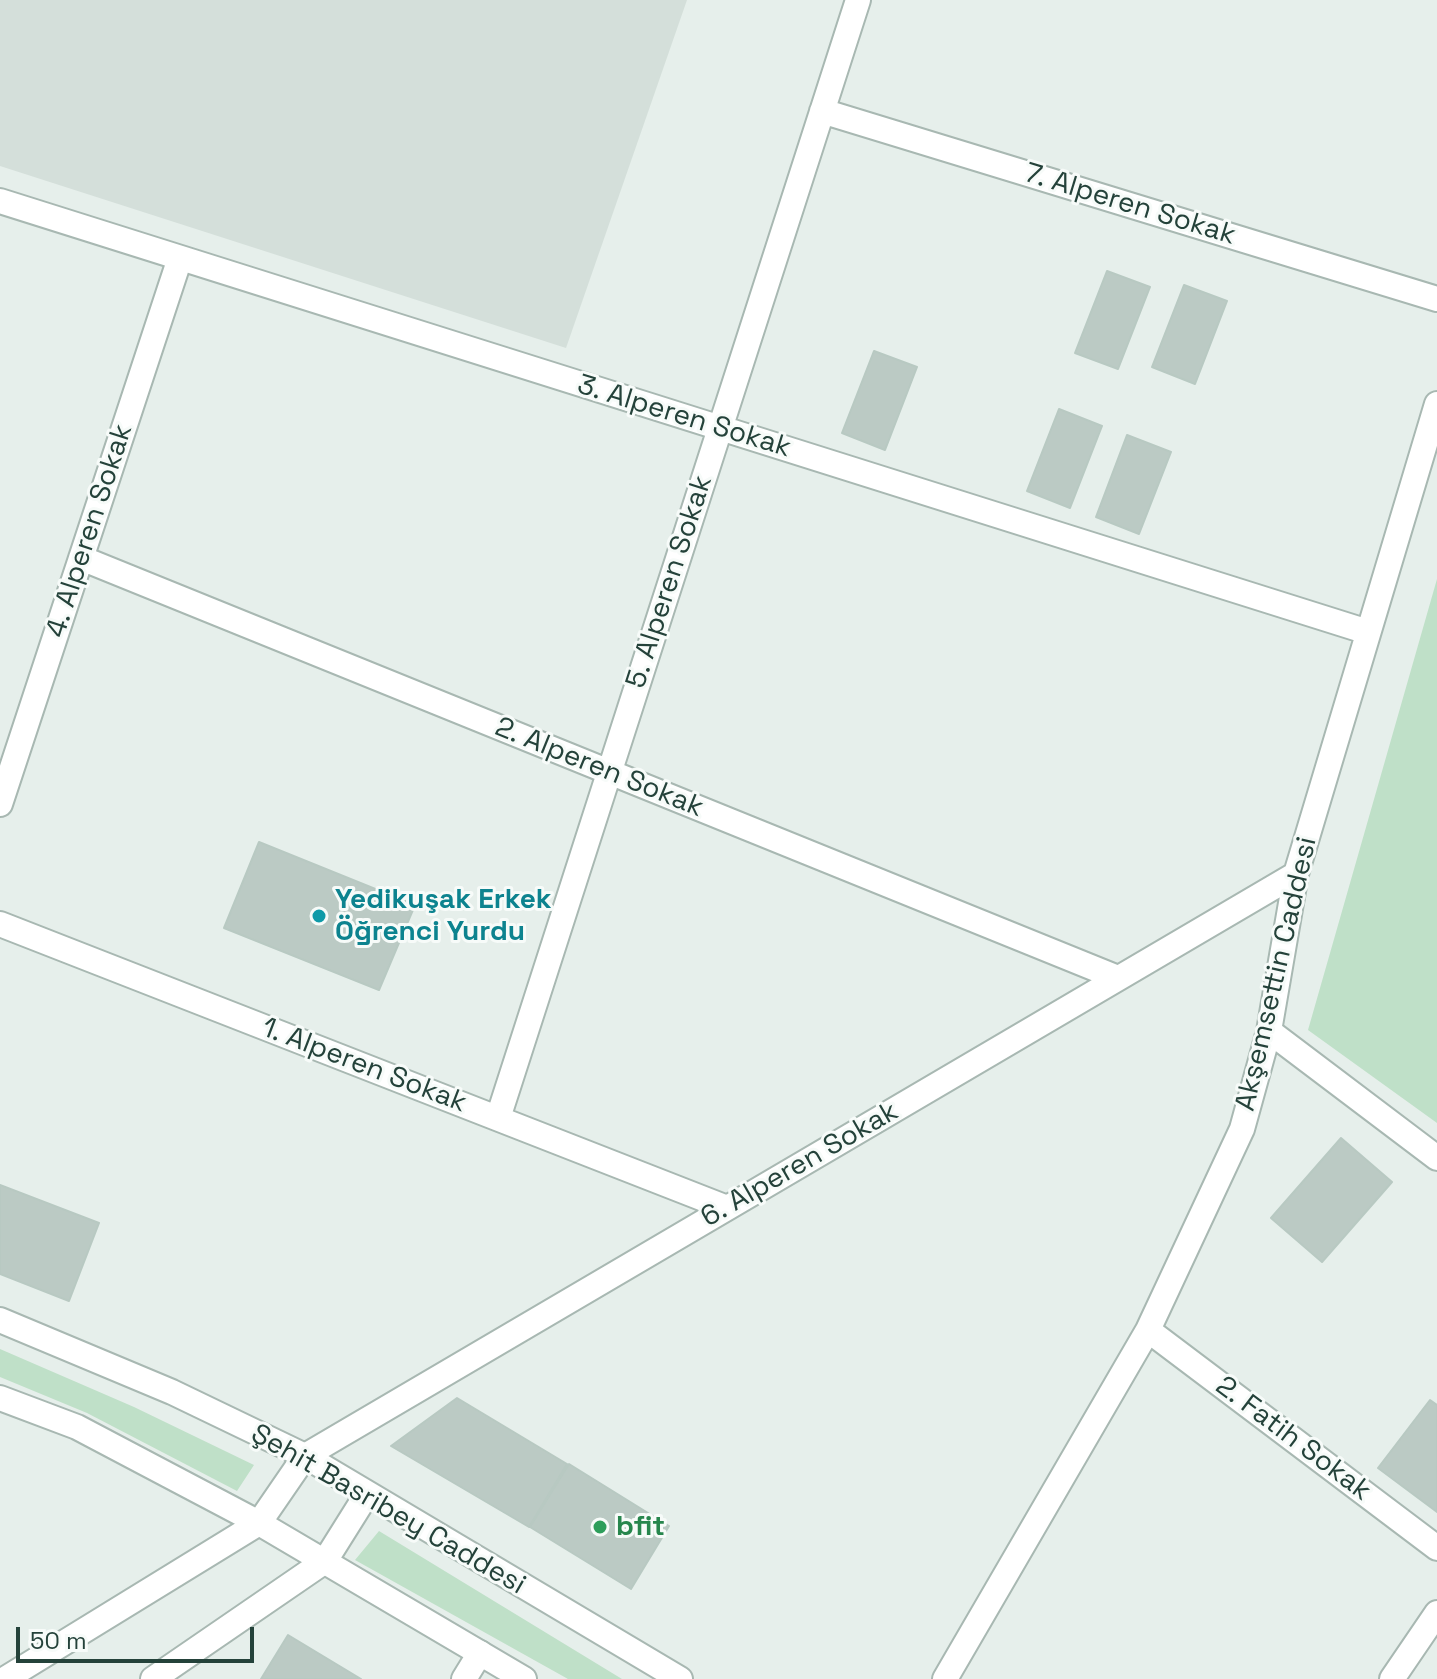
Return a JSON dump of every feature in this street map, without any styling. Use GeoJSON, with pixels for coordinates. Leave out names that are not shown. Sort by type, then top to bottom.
{"type":"FeatureCollection","features":[{"type":"Feature","properties":{"kind":"street","name":"5. Alperen Sokak"},"geometry":{"type":"LineString","coordinates":[[498,1118],[858,0]]}},
{"type":"Feature","properties":{"kind":"street","name":"7. Alperen Sokak"},"geometry":{"type":"LineString","coordinates":[[822,111],[1437,299]]}},
{"type":"Feature","properties":{"kind":"street","name":"3. Alperen Sokak"},"geometry":{"type":"LineString","coordinates":[[0,201],[1368,632]]}},
{"type":"Feature","properties":{"kind":"street","name":"4. Alperen Sokak"},"geometry":{"type":"LineString","coordinates":[[0,804],[180,258]]}},
{"type":"Feature","properties":{"kind":"street","name":"Akşemsettin Caddesi"},"geometry":{"type":"LineString","coordinates":[[945,1679],[1148,1330],[1242,1129],[1269,1031],[1296,874],[1437,404]]}},
{"type":"Feature","properties":{"kind":"street","name":"2. Alperen Sokak"},"geometry":{"type":"LineString","coordinates":[[81,558],[1118,978]]}},
{"type":"Feature","properties":{"kind":"street","name":"6. Alperen Sokak"},"geometry":{"type":"LineString","coordinates":[[305,1456],[1296,874]]}},
{"type":"Feature","properties":{"kind":"street","name":"1. Alperen Sokak"},"geometry":{"type":"LineString","coordinates":[[0,924],[727,1208]]}},
{"type":"Feature","properties":{"kind":"street"},"geometry":{"type":"LineString","coordinates":[[1269,1031],[1437,1158]]}},
{"type":"Feature","properties":{"kind":"street","name":"Şehit Basribey Caddesi"},"geometry":{"type":"LineString","coordinates":[[0,1320],[172,1392],[305,1456],[680,1679]]}},
{"type":"Feature","properties":{"kind":"street","name":"2. Fatih Sokak"},"geometry":{"type":"LineString","coordinates":[[1148,1330],[1437,1548]]}},
{"type":"Feature","properties":{"kind":"street"},"geometry":{"type":"LineString","coordinates":[[0,1398],[77,1427],[259,1523],[524,1679]]}},
{"type":"Feature","properties":{"kind":"street"},"geometry":{"type":"LineString","coordinates":[[5,1679],[259,1523],[305,1456]]}},
{"type":"Feature","properties":{"kind":"street"},"geometry":{"type":"LineString","coordinates":[[153,1679],[325,1561],[367,1494]]}},
{"type":"Feature","properties":{"kind":"street"},"geometry":{"type":"LineString","coordinates":[[1392,1679],[1437,1613]]}},
{"type":"Feature","properties":{"kind":"street"},"geometry":{"type":"LineString","coordinates":[[464,1679],[480,1653]]}},
{"type":"Feature","properties":{"kind":"shaded area"},"geometry":{"type":"Polygon","coordinates":[[[0,0],[687,0],[566,348],[0,166],[0,0]]]}},
{"type":"Feature","properties":{"kind":"green space"},"geometry":{"type":"Polygon","coordinates":[[[1437,579],[1437,1123],[1308,1030],[1437,579]]]}},
{"type":"Feature","properties":{"kind":"green space"},"geometry":{"type":"Polygon","coordinates":[[[0,1349],[134,1407],[254,1465],[237,1491],[87,1413],[0,1377],[0,1349]]]}},
{"type":"Feature","properties":{"kind":"green space"},"geometry":{"type":"Polygon","coordinates":[[[379,1531],[622,1679],[568,1679],[355,1560],[379,1531]]]}},
{"type":"Feature","properties":{"kind":"building"},"geometry":{"type":"Polygon","coordinates":[[[1107,271],[1150,287],[1118,369],[1075,353],[1107,271]]]}},
{"type":"Feature","properties":{"kind":"building"},"geometry":{"type":"Polygon","coordinates":[[[1184,285],[1227,301],[1195,384],[1152,367],[1184,285]]]}},
{"type":"Feature","properties":{"kind":"building"},"geometry":{"type":"Polygon","coordinates":[[[874,351],[917,367],[885,450],[842,433],[874,351]]]}},
{"type":"Feature","properties":{"kind":"building"},"geometry":{"type":"Polygon","coordinates":[[[1059,409],[1102,426],[1070,508],[1027,491],[1059,409]]]}},
{"type":"Feature","properties":{"kind":"building"},"geometry":{"type":"Polygon","coordinates":[[[1127,435],[1171,452],[1139,534],[1096,517],[1127,435]]]}},
{"type":"Feature","properties":{"kind":"building","name":"Yedikuşak Erkek Öğrenci Yurdu"},"geometry":{"type":"Polygon","coordinates":[[[259,842],[415,905],[379,990],[224,928],[259,842]]]}},
{"type":"Feature","properties":{"kind":"building"},"geometry":{"type":"Polygon","coordinates":[[[1341,1138],[1392,1182],[1322,1262],[1271,1218],[1341,1138]]]}},
{"type":"Feature","properties":{"kind":"building"},"geometry":{"type":"Polygon","coordinates":[[[0,1185],[99,1223],[69,1301],[0,1274],[0,1185]]]}},
{"type":"Feature","properties":{"kind":"building","name":"bfit"},"geometry":{"type":"Polygon","coordinates":[[[457,1398],[567,1464],[529,1527],[391,1446],[457,1398]]]}},
{"type":"Feature","properties":{"kind":"building"},"geometry":{"type":"Polygon","coordinates":[[[1430,1400],[1437,1405],[1437,1512],[1378,1468],[1430,1400]]]}},
{"type":"Feature","properties":{"kind":"building","name":"bfit"},"geometry":{"type":"Polygon","coordinates":[[[569,1464],[669,1526],[631,1589],[530,1527],[569,1464]]]}},
{"type":"Feature","properties":{"kind":"building"},"geometry":{"type":"Polygon","coordinates":[[[288,1635],[361,1679],[261,1679],[288,1635]]]}},
{"type":"Feature","properties":{"kind":"place","name":"Yedikuşak Erkek Öğrenci Yurdu"},"geometry":{"type":"Point","coordinates":[319,916]}},
{"type":"Feature","properties":{"kind":"place","name":"bfit"},"geometry":{"type":"Point","coordinates":[600,1527]}}]}
